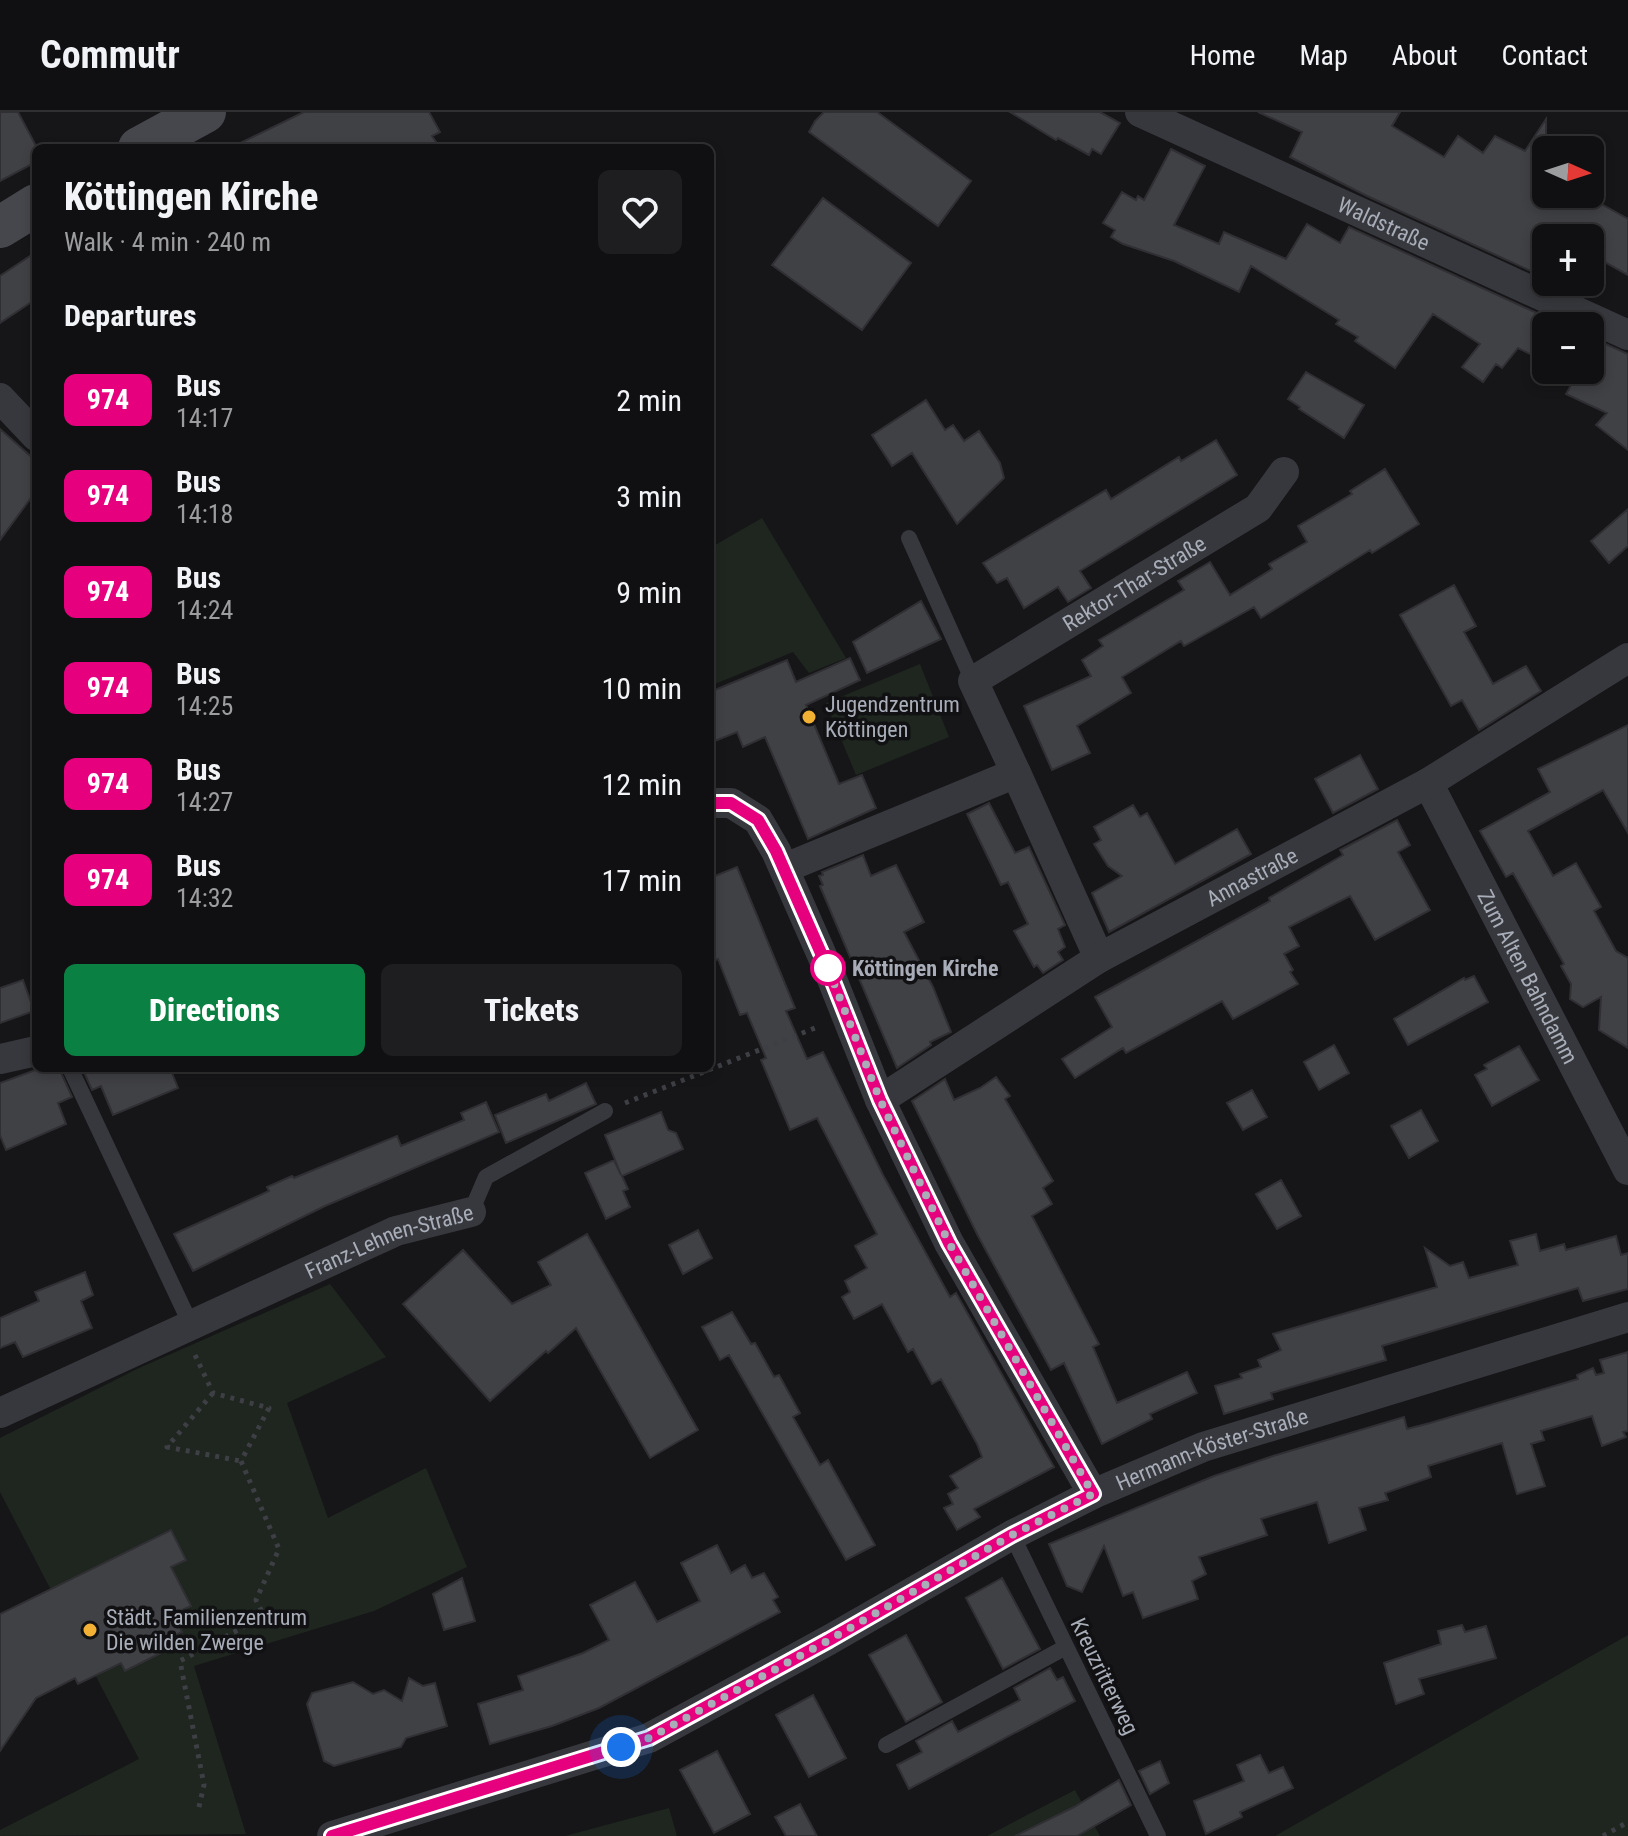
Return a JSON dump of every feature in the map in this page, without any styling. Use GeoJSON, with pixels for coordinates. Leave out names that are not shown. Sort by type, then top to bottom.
{"type":"FeatureCollection","features":[{"type":"Feature","properties":{"kind":"main road"},"geometry":{"type":"LineString","coordinates":[[146,144],[205,112]]}},
{"type":"Feature","properties":{"kind":"main road"},"geometry":{"type":"LineString","coordinates":[[0,227],[32,207]]}},
{"type":"Feature","properties":{"kind":"street","name":"Waldstraße"},"geometry":{"type":"LineString","coordinates":[[1140,112],[1628,335]]}},
{"type":"Feature","properties":{"kind":"street"},"geometry":{"type":"LineString","coordinates":[[0,398],[32,432]]}},
{"type":"Feature","properties":{"kind":"street","name":"Rektor-Thar-Straße"},"geometry":{"type":"LineString","coordinates":[[973,681],[1258,508],[1284,472]]}},
{"type":"Feature","properties":{"kind":"street","name":"Annastraße"},"geometry":{"type":"LineString","coordinates":[[880,1100],[1099,958],[1428,783],[1628,658]]}},
{"type":"Feature","properties":{"kind":"street"},"geometry":{"type":"LineString","coordinates":[[973,681],[1099,958]]}},
{"type":"Feature","properties":{"kind":"street"},"geometry":{"type":"LineString","coordinates":[[785,868],[1016,773]]}},
{"type":"Feature","properties":{"kind":"street","name":"Zum Alten Bahndamm"},"geometry":{"type":"LineString","coordinates":[[1428,783],[1628,1170]]}},
{"type":"Feature","properties":{"kind":"street"},"geometry":{"type":"LineString","coordinates":[[714,803],[731,803],[758,820],[785,868],[880,1100],[949,1243],[1093,1494]]}},
{"type":"Feature","properties":{"kind":"street"},"geometry":{"type":"LineString","coordinates":[[0,1059],[32,1052]]}},
{"type":"Feature","properties":{"kind":"street","name":"Franz-Lehnen-Straße"},"geometry":{"type":"LineString","coordinates":[[0,1413],[396,1231],[471,1212]]}},
{"type":"Feature","properties":{"kind":"street","name":"Hermann-Köster-Straße"},"geometry":{"type":"LineString","coordinates":[[332,1836],[649,1738],[1012,1535],[1093,1494],[1203,1447],[1628,1317]]}},
{"type":"Feature","properties":{"kind":"lane"},"geometry":{"type":"LineString","coordinates":[[909,538],[973,681]]}},
{"type":"Feature","properties":{"kind":"lane"},"geometry":{"type":"LineString","coordinates":[[72,1072],[187,1327]]}},
{"type":"Feature","properties":{"kind":"lane","name":"Franz-Lehnen-Straße"},"geometry":{"type":"LineString","coordinates":[[471,1212],[486,1177],[605,1111]]}},
{"type":"Feature","properties":{"kind":"lane","name":"Kreuzritterweg"},"geometry":{"type":"LineString","coordinates":[[1012,1535],[1158,1836]]}},
{"type":"Feature","properties":{"kind":"lane"},"geometry":{"type":"LineString","coordinates":[[886,1745],[1066,1647]]}},
{"type":"Feature","properties":{"kind":"path"},"geometry":{"type":"LineString","coordinates":[[714,1068],[847,1015]]}},
{"type":"Feature","properties":{"kind":"path"},"geometry":{"type":"LineString","coordinates":[[605,1111],[703,1072]]}},
{"type":"Feature","properties":{"kind":"path"},"geometry":{"type":"LineString","coordinates":[[187,1327],[213,1393]]}},
{"type":"Feature","properties":{"kind":"path"},"geometry":{"type":"LineString","coordinates":[[213,1393],[269,1408],[241,1461]]}},
{"type":"Feature","properties":{"kind":"path"},"geometry":{"type":"LineString","coordinates":[[213,1393],[167,1447],[241,1461]]}},
{"type":"Feature","properties":{"kind":"path"},"geometry":{"type":"LineString","coordinates":[[198,1811],[204,1785],[180,1661],[264,1616],[256,1600],[279,1549],[241,1461]]}},
{"type":"Feature","properties":{"kind":"path"},"geometry":{"type":"LineString","coordinates":[[1603,1836],[1628,1822]]}},
{"type":"Feature","properties":{"kind":"shaded area"},"geometry":{"type":"Polygon","coordinates":[[[762,518],[846,658],[809,673],[793,652],[714,684],[714,546],[762,518]]]}},
{"type":"Feature","properties":{"kind":"shaded area"},"geometry":{"type":"Polygon","coordinates":[[[920,664],[949,737],[856,775],[826,703],[920,664]]]}},
{"type":"Feature","properties":{"kind":"shaded area"},"geometry":{"type":"Polygon","coordinates":[[[330,1284],[386,1357],[287,1403],[328,1518],[426,1468],[467,1567],[374,1611],[194,1666],[246,1834],[0,1836],[0,1830],[139,1759],[0,1492],[0,1438],[139,1368],[330,1284]]]}},
{"type":"Feature","properties":{"kind":"shaded area"},"geometry":{"type":"Polygon","coordinates":[[[1628,1635],[1628,1836],[1275,1836],[1628,1635]]]}},
{"type":"Feature","properties":{"kind":"shaded area"},"geometry":{"type":"Polygon","coordinates":[[[1075,1790],[1100,1836],[987,1836],[1075,1790]]]}},
{"type":"Feature","properties":{"kind":"shaded area"},"geometry":{"type":"Polygon","coordinates":[[[669,1808],[677,1836],[565,1836],[669,1808]]]}},
{"type":"Feature","properties":{"kind":"building"},"geometry":{"type":"Polygon","coordinates":[[[0,112],[18,112],[35,144],[32,144],[32,164],[0,181],[0,112]]]}},
{"type":"Feature","properties":{"kind":"building"},"geometry":{"type":"Polygon","coordinates":[[[304,112],[429,112],[440,132],[432,136],[437,144],[238,144],[304,112]]]}},
{"type":"Feature","properties":{"kind":"building"},"geometry":{"type":"Polygon","coordinates":[[[824,112],[877,112],[971,181],[938,226],[809,132],[824,112]]]}},
{"type":"Feature","properties":{"kind":"building"},"geometry":{"type":"Polygon","coordinates":[[[1010,112],[1100,112],[1120,123],[1101,154],[1092,149],[1089,155],[1058,138],[1056,140],[1010,112]]]}},
{"type":"Feature","properties":{"kind":"building"},"geometry":{"type":"Polygon","coordinates":[[[1258,112],[1400,112],[1392,126],[1444,157],[1458,136],[1483,153],[1495,136],[1525,151],[1532,140],[1532,208],[1604,206],[1628,219],[1628,275],[1604,262],[1604,224],[1532,224],[1532,272],[1290,157],[1302,132],[1258,112]]]}},
{"type":"Feature","properties":{"kind":"building"},"geometry":{"type":"Polygon","coordinates":[[[1546,119],[1546,136],[1535,136],[1546,119]]]}},
{"type":"Feature","properties":{"kind":"building"},"geometry":{"type":"Polygon","coordinates":[[[1171,149],[1205,166],[1174,225],[1219,244],[1224,232],[1286,259],[1307,224],[1340,243],[1349,227],[1534,312],[1532,312],[1532,355],[1518,348],[1502,368],[1496,364],[1483,382],[1462,367],[1480,344],[1433,314],[1395,368],[1355,341],[1358,337],[1336,324],[1339,320],[1251,266],[1239,292],[1174,261],[1111,237],[1115,230],[1103,223],[1122,192],[1136,200],[1138,196],[1144,200],[1171,149]]]}},
{"type":"Feature","properties":{"kind":"building"},"geometry":{"type":"Polygon","coordinates":[[[823,198],[911,263],[862,330],[772,265],[823,198]]]}},
{"type":"Feature","properties":{"kind":"building"},"geometry":{"type":"Polygon","coordinates":[[[32,255],[32,302],[0,323],[0,276],[32,255]]]}},
{"type":"Feature","properties":{"kind":"building"},"geometry":{"type":"Polygon","coordinates":[[[1604,343],[1628,354],[1628,450],[1596,425],[1607,413],[1566,394],[1571,385],[1604,384],[1604,343]]]}},
{"type":"Feature","properties":{"kind":"building"},"geometry":{"type":"Polygon","coordinates":[[[1306,372],[1364,405],[1344,438],[1288,399],[1306,372]]]}},
{"type":"Feature","properties":{"kind":"building"},"geometry":{"type":"Polygon","coordinates":[[[926,400],[945,430],[953,425],[964,441],[979,431],[1000,463],[1004,478],[957,524],[912,453],[892,466],[872,435],[926,400]]]}},
{"type":"Feature","properties":{"kind":"building"},"geometry":{"type":"Polygon","coordinates":[[[0,429],[32,457],[32,496],[0,540],[0,429]]]}},
{"type":"Feature","properties":{"kind":"building"},"geometry":{"type":"Polygon","coordinates":[[[1216,440],[1237,475],[1080,571],[1091,588],[1068,602],[1058,587],[1024,608],[1007,578],[997,583],[983,563],[1106,490],[1111,499],[1179,457],[1181,461],[1216,440]]]}},
{"type":"Feature","properties":{"kind":"building"},"geometry":{"type":"Polygon","coordinates":[[[1385,469],[1419,524],[1372,553],[1370,550],[1261,618],[1254,607],[1184,646],[1181,641],[1122,677],[1131,693],[1077,726],[1090,753],[1052,770],[1024,706],[1091,676],[1082,660],[1103,646],[1099,640],[1184,590],[1178,581],[1210,562],[1230,595],[1272,569],[1269,564],[1307,542],[1298,526],[1352,494],[1350,491],[1385,469]]]}},
{"type":"Feature","properties":{"kind":"building"},"geometry":{"type":"Polygon","coordinates":[[[1628,509],[1628,546],[1609,563],[1591,541],[1628,509]]]}},
{"type":"Feature","properties":{"kind":"building"},"geometry":{"type":"Polygon","coordinates":[[[1454,585],[1476,626],[1464,632],[1493,684],[1526,666],[1541,691],[1479,730],[1462,700],[1451,706],[1400,615],[1454,585]]]}},
{"type":"Feature","properties":{"kind":"building"},"geometry":{"type":"Polygon","coordinates":[[[921,601],[941,639],[867,673],[853,642],[921,601]]]}},
{"type":"Feature","properties":{"kind":"building"},"geometry":{"type":"Polygon","coordinates":[[[850,658],[860,680],[806,705],[839,784],[862,775],[876,808],[808,839],[765,737],[743,747],[737,732],[714,741],[714,690],[787,660],[796,682],[850,658]]]}},
{"type":"Feature","properties":{"kind":"building"},"geometry":{"type":"Polygon","coordinates":[[[1628,725],[1628,833],[1603,790],[1528,831],[1553,876],[1576,863],[1601,907],[1594,911],[1616,951],[1628,958],[1628,1048],[1599,1030],[1601,997],[1583,1007],[1570,999],[1571,984],[1561,966],[1564,964],[1513,873],[1506,877],[1480,831],[1550,792],[1538,769],[1628,725]]]}},
{"type":"Feature","properties":{"kind":"building"},"geometry":{"type":"Polygon","coordinates":[[[1360,755],[1378,789],[1333,813],[1315,779],[1360,755]]]}},
{"type":"Feature","properties":{"kind":"building"},"geometry":{"type":"Polygon","coordinates":[[[989,803],[1015,853],[1029,847],[1065,925],[1058,929],[1065,947],[1058,952],[1063,960],[1043,973],[1037,965],[1034,967],[1014,931],[1028,924],[1008,882],[1001,885],[967,814],[989,803]]]}},
{"type":"Feature","properties":{"kind":"building"},"geometry":{"type":"Polygon","coordinates":[[[1133,805],[1140,817],[1147,813],[1175,864],[1237,829],[1251,854],[1109,932],[1092,893],[1122,876],[1108,866],[1094,844],[1101,840],[1094,827],[1133,805]]]}},
{"type":"Feature","properties":{"kind":"building"},"geometry":{"type":"Polygon","coordinates":[[[1397,820],[1410,845],[1398,852],[1430,910],[1375,940],[1350,896],[1289,927],[1299,946],[1284,954],[1298,984],[1233,1019],[1222,1001],[1126,1053],[1123,1048],[1075,1078],[1062,1059],[1112,1027],[1095,997],[1270,901],[1269,898],[1343,855],[1340,850],[1397,820]]]}},
{"type":"Feature","properties":{"kind":"building"},"geometry":{"type":"Polygon","coordinates":[[[863,855],[871,876],[896,865],[924,922],[904,932],[933,987],[951,1032],[930,1042],[931,1045],[897,1068],[820,886],[823,885],[819,876],[823,875],[822,872],[863,855]]]}},
{"type":"Feature","properties":{"kind":"building"},"geometry":{"type":"Polygon","coordinates":[[[737,867],[795,1008],[786,1011],[807,1059],[823,1052],[883,1175],[950,1297],[956,1293],[1054,1467],[974,1509],[980,1517],[957,1530],[944,1508],[953,1504],[948,1494],[958,1488],[950,1476],[982,1457],[941,1379],[932,1384],[913,1349],[908,1352],[882,1304],[854,1319],[842,1297],[850,1292],[845,1281],[867,1268],[855,1246],[877,1234],[817,1118],[790,1130],[761,1060],[766,1058],[747,1013],[740,1015],[718,959],[714,960],[714,876],[737,867]]]}},
{"type":"Feature","properties":{"kind":"building"},"geometry":{"type":"Polygon","coordinates":[[[1474,976],[1488,1002],[1408,1045],[1394,1019],[1464,978],[1474,976]]]}},
{"type":"Feature","properties":{"kind":"building"},"geometry":{"type":"Polygon","coordinates":[[[23,980],[32,1012],[0,1023],[0,988],[23,980]]]}},
{"type":"Feature","properties":{"kind":"building"},"geometry":{"type":"Polygon","coordinates":[[[1334,1045],[1349,1073],[1319,1090],[1304,1062],[1334,1045]]]}},
{"type":"Feature","properties":{"kind":"building"},"geometry":{"type":"Polygon","coordinates":[[[1519,1046],[1539,1080],[1492,1106],[1475,1075],[1487,1069],[1484,1065],[1519,1046]]]}},
{"type":"Feature","properties":{"kind":"building"},"geometry":{"type":"Polygon","coordinates":[[[32,1071],[61,1072],[72,1097],[58,1103],[66,1124],[6,1150],[0,1135],[0,1083],[32,1071]]]}},
{"type":"Feature","properties":{"kind":"building"},"geometry":{"type":"Polygon","coordinates":[[[84,1072],[172,1072],[178,1088],[113,1115],[101,1086],[92,1090],[84,1072]]]}},
{"type":"Feature","properties":{"kind":"building"},"geometry":{"type":"Polygon","coordinates":[[[996,1077],[1010,1096],[1005,1099],[1053,1181],[1043,1188],[1052,1204],[1032,1216],[1099,1344],[1093,1347],[1117,1403],[1187,1372],[1197,1393],[1150,1414],[1152,1419],[1102,1444],[1064,1363],[1051,1370],[977,1234],[912,1101],[945,1079],[954,1100],[996,1077]]]}},
{"type":"Feature","properties":{"kind":"building"},"geometry":{"type":"Polygon","coordinates":[[[586,1083],[596,1104],[506,1143],[495,1115],[546,1094],[549,1101],[586,1083]]]}},
{"type":"Feature","properties":{"kind":"building"},"geometry":{"type":"Polygon","coordinates":[[[1252,1090],[1267,1117],[1243,1130],[1227,1103],[1252,1090]]]}},
{"type":"Feature","properties":{"kind":"building"},"geometry":{"type":"Polygon","coordinates":[[[486,1102],[499,1132],[325,1206],[193,1271],[174,1234],[269,1191],[267,1187],[292,1176],[294,1178],[397,1136],[401,1146],[464,1120],[461,1113],[486,1102]]]}},
{"type":"Feature","properties":{"kind":"building"},"geometry":{"type":"Polygon","coordinates":[[[1421,1110],[1438,1141],[1409,1158],[1391,1126],[1421,1110]]]}},
{"type":"Feature","properties":{"kind":"building"},"geometry":{"type":"Polygon","coordinates":[[[661,1112],[668,1130],[676,1133],[683,1149],[622,1176],[628,1189],[623,1191],[630,1207],[606,1219],[585,1173],[614,1160],[621,1175],[605,1135],[661,1112]]]}},
{"type":"Feature","properties":{"kind":"building"},"geometry":{"type":"Polygon","coordinates":[[[1281,1180],[1301,1216],[1277,1229],[1256,1194],[1281,1180]]]}},
{"type":"Feature","properties":{"kind":"building"},"geometry":{"type":"Polygon","coordinates":[[[698,1230],[712,1258],[683,1274],[669,1245],[698,1230]]]}},
{"type":"Feature","properties":{"kind":"building"},"geometry":{"type":"Polygon","coordinates":[[[587,1234],[698,1430],[650,1458],[576,1328],[490,1401],[403,1304],[463,1250],[512,1304],[551,1285],[538,1262],[587,1234]]]}},
{"type":"Feature","properties":{"kind":"building"},"geometry":{"type":"Polygon","coordinates":[[[1536,1234],[1540,1251],[1564,1244],[1566,1250],[1616,1236],[1621,1255],[1628,1253],[1628,1289],[1583,1301],[1578,1288],[1382,1346],[1386,1360],[1271,1393],[1273,1399],[1224,1414],[1215,1386],[1242,1378],[1240,1374],[1261,1367],[1258,1360],[1281,1350],[1273,1334],[1437,1287],[1425,1248],[1450,1266],[1463,1262],[1469,1278],[1518,1265],[1510,1241],[1536,1234]]]}},
{"type":"Feature","properties":{"kind":"building"},"geometry":{"type":"Polygon","coordinates":[[[85,1272],[93,1295],[81,1301],[92,1328],[23,1357],[15,1342],[0,1348],[0,1318],[39,1301],[35,1292],[85,1272]]]}},
{"type":"Feature","properties":{"kind":"building"},"geometry":{"type":"Polygon","coordinates":[[[732,1312],[751,1344],[755,1343],[774,1377],[779,1375],[800,1413],[793,1417],[820,1465],[828,1460],[875,1545],[846,1560],[729,1355],[720,1360],[702,1327],[732,1312]]]}},
{"type":"Feature","properties":{"kind":"building"},"geometry":{"type":"Polygon","coordinates":[[[1628,1352],[1628,1431],[1623,1432],[1626,1437],[1602,1446],[1592,1416],[1541,1431],[1544,1440],[1531,1444],[1545,1486],[1517,1494],[1502,1443],[1428,1466],[1431,1477],[1385,1493],[1388,1500],[1359,1508],[1366,1530],[1329,1543],[1317,1502],[1261,1519],[1267,1535],[1199,1557],[1206,1574],[1192,1581],[1198,1599],[1143,1618],[1133,1592],[1123,1596],[1104,1546],[1082,1592],[1067,1586],[1049,1544],[1214,1476],[1273,1456],[1404,1417],[1407,1429],[1430,1423],[1578,1379],[1577,1375],[1593,1368],[1596,1375],[1604,1373],[1600,1360],[1628,1352]]]}},
{"type":"Feature","properties":{"kind":"building","name":"Städt. Familienzentrum Die wilden Zwerge"},"geometry":{"type":"Polygon","coordinates":[[[171,1530],[186,1560],[171,1567],[191,1606],[173,1614],[182,1632],[157,1645],[161,1653],[125,1671],[121,1663],[78,1684],[75,1678],[36,1698],[0,1751],[0,1614],[171,1530]]]}},
{"type":"Feature","properties":{"kind":"building"},"geometry":{"type":"Polygon","coordinates":[[[717,1545],[731,1573],[745,1565],[752,1578],[764,1573],[778,1597],[773,1600],[780,1612],[599,1708],[490,1744],[478,1704],[523,1690],[518,1676],[583,1653],[609,1640],[590,1605],[635,1582],[657,1622],[700,1601],[681,1563],[717,1545]]]}},
{"type":"Feature","properties":{"kind":"building"},"geometry":{"type":"Polygon","coordinates":[[[462,1578],[475,1621],[444,1630],[433,1594],[462,1578]]]}},
{"type":"Feature","properties":{"kind":"building"},"geometry":{"type":"Polygon","coordinates":[[[1002,1578],[1040,1649],[1003,1669],[966,1598],[1002,1578]]]}},
{"type":"Feature","properties":{"kind":"building"},"geometry":{"type":"Polygon","coordinates":[[[1462,1625],[1465,1632],[1486,1626],[1496,1658],[1419,1679],[1424,1694],[1396,1704],[1384,1663],[1441,1644],[1438,1631],[1462,1625]]]}},
{"type":"Feature","properties":{"kind":"building"},"geometry":{"type":"Polygon","coordinates":[[[906,1635],[942,1702],[906,1722],[869,1655],[906,1635]]]}},
{"type":"Feature","properties":{"kind":"building"},"geometry":{"type":"Polygon","coordinates":[[[1050,1668],[1057,1680],[1063,1677],[1075,1701],[909,1789],[897,1765],[922,1752],[916,1741],[952,1721],[958,1732],[1020,1700],[1014,1688],[1050,1668]]]}},
{"type":"Feature","properties":{"kind":"building"},"geometry":{"type":"Polygon","coordinates":[[[409,1678],[423,1686],[435,1683],[447,1726],[406,1738],[401,1747],[334,1766],[324,1761],[307,1704],[312,1693],[353,1682],[373,1694],[384,1690],[402,1701],[409,1678]]]}},
{"type":"Feature","properties":{"kind":"building"},"geometry":{"type":"Polygon","coordinates":[[[813,1695],[846,1758],[809,1777],[776,1715],[813,1695]]]}},
{"type":"Feature","properties":{"kind":"building"},"geometry":{"type":"Polygon","coordinates":[[[717,1751],[750,1814],[714,1833],[680,1770],[717,1751]]]}},
{"type":"Feature","properties":{"kind":"building"},"geometry":{"type":"Polygon","coordinates":[[[1260,1755],[1269,1773],[1283,1767],[1293,1788],[1240,1812],[1242,1817],[1206,1834],[1194,1801],[1244,1781],[1237,1765],[1260,1755]]]}},
{"type":"Feature","properties":{"kind":"building"},"geometry":{"type":"Polygon","coordinates":[[[1160,1761],[1169,1783],[1150,1794],[1139,1771],[1160,1761]]]}},
{"type":"Feature","properties":{"kind":"building"},"geometry":{"type":"Polygon","coordinates":[[[1119,1780],[1131,1805],[1077,1836],[1015,1836],[1074,1807],[1119,1780]]]}},
{"type":"Feature","properties":{"kind":"building"},"geometry":{"type":"Polygon","coordinates":[[[800,1804],[817,1836],[786,1836],[775,1817],[800,1804]]]}},
{"type":"Feature","properties":{"kind":"bus line","name":"974"},"geometry":{"type":"LineString","coordinates":[[332,1836],[649,1738],[1012,1535],[1093,1494],[949,1243],[880,1100],[828,969],[776,851],[758,820],[731,803],[714,803]]}},
{"type":"Feature","properties":{"kind":"place","name":"Jugendzentrum Köttingen"},"geometry":{"type":"Point","coordinates":[809,717]}},
{"type":"Feature","properties":{"kind":"place","name":"Köttingen Kirche"},"geometry":{"type":"Point","coordinates":[828,968]}},
{"type":"Feature","properties":{"kind":"place","name":"Städt. Familienzentrum Die wilden Zwerge"},"geometry":{"type":"Point","coordinates":[90,1630]}},
{"type":"Feature","properties":{"kind":"route"},"geometry":{"type":"LineString","coordinates":[[621,1747],[649,1738],[1012,1535],[1093,1494],[949,1243],[880,1100],[828,968]]}}]}
